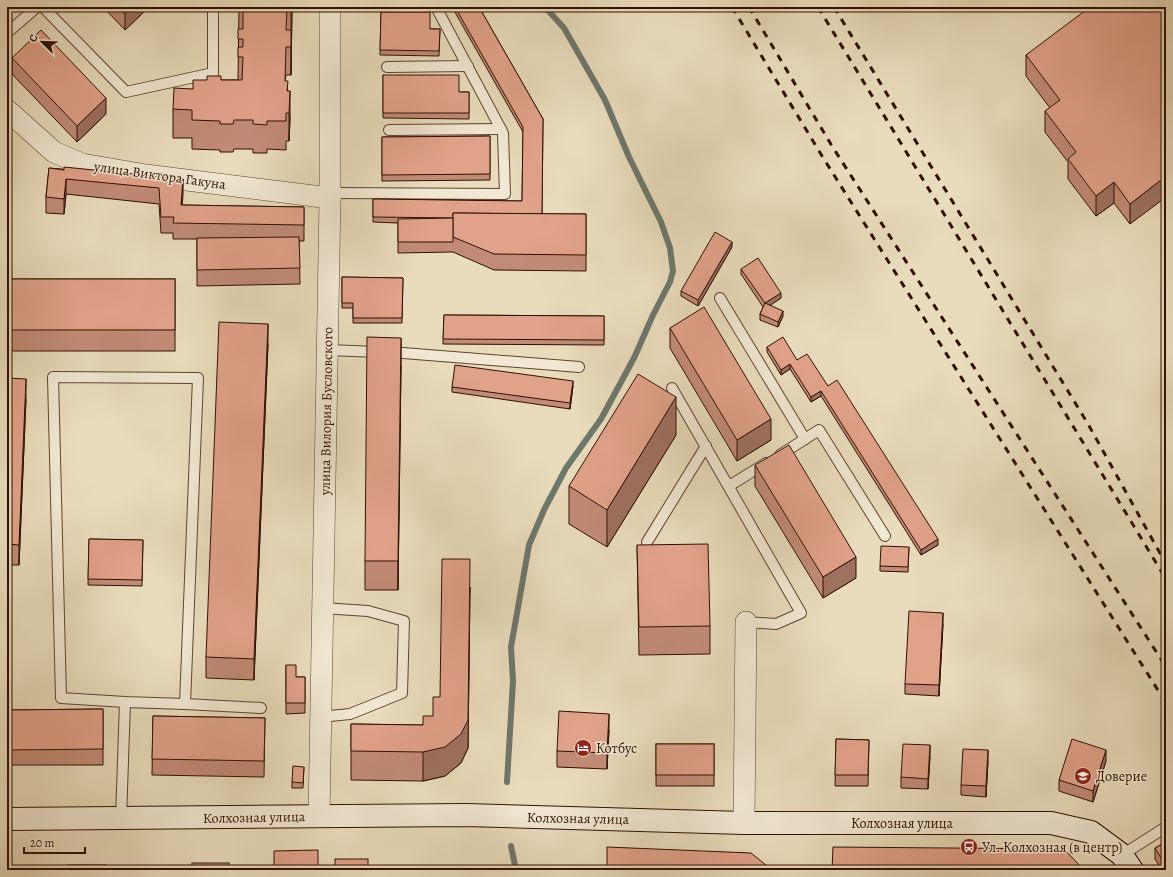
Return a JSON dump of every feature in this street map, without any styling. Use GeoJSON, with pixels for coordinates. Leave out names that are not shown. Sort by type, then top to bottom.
{"type":"FeatureCollection","features":[{"type":"Feature","properties":{"kind":"street","name":"улица Вилория Бусловского"},"geometry":{"type":"LineString","coordinates":[[319,816],[330,195],[330,7]]}},
{"type":"Feature","properties":{"kind":"street","name":"улица Виктора Гакуна"},"geometry":{"type":"LineString","coordinates":[[7,110],[54,152],[82,164],[146,174],[330,195]]}},
{"type":"Feature","properties":{"kind":"street"},"geometry":{"type":"LineString","coordinates":[[744,823],[746,622]]}},
{"type":"Feature","properties":{"kind":"street","name":"Колхозная улица"},"geometry":{"type":"LineString","coordinates":[[7,819],[466,816],[744,823],[1051,823],[1091,832],[1127,862]]}},
{"type":"Feature","properties":{"kind":"lane"},"geometry":{"type":"LineString","coordinates":[[7,33],[37,7]]}},
{"type":"Feature","properties":{"kind":"lane"},"geometry":{"type":"LineString","coordinates":[[43,7],[126,92],[213,73],[213,7]]}},
{"type":"Feature","properties":{"kind":"lane"},"geometry":{"type":"LineString","coordinates":[[330,195],[505,194],[503,133],[436,7]]}},
{"type":"Feature","properties":{"kind":"lane"},"geometry":{"type":"LineString","coordinates":[[387,67],[468,66]]}},
{"type":"Feature","properties":{"kind":"lane"},"geometry":{"type":"LineString","coordinates":[[389,130],[501,129]]}},
{"type":"Feature","properties":{"kind":"lane"},"geometry":{"type":"LineString","coordinates":[[720,298],[805,439]]}},
{"type":"Feature","properties":{"kind":"lane"},"geometry":{"type":"LineString","coordinates":[[327,350],[403,353],[579,367]]}},
{"type":"Feature","properties":{"kind":"lane"},"geometry":{"type":"LineString","coordinates":[[185,704],[198,378],[53,377],[61,698],[261,708]]}},
{"type":"Feature","properties":{"kind":"lane"},"geometry":{"type":"LineString","coordinates":[[672,388],[801,613],[776,624],[746,622]]}},
{"type":"Feature","properties":{"kind":"lane"},"geometry":{"type":"LineString","coordinates":[[729,486],[819,430],[885,536]]}},
{"type":"Feature","properties":{"kind":"lane"},"geometry":{"type":"LineString","coordinates":[[647,542],[706,446]]}},
{"type":"Feature","properties":{"kind":"lane"},"geometry":{"type":"LineString","coordinates":[[320,717],[350,714],[402,693],[404,621],[368,611],[322,608]]}},
{"type":"Feature","properties":{"kind":"lane"},"geometry":{"type":"LineString","coordinates":[[121,819],[125,702]]}},
{"type":"Feature","properties":{"kind":"lane"},"geometry":{"type":"LineString","coordinates":[[1127,862],[1166,827]]}},
{"type":"Feature","properties":{"kind":"building"},"geometry":{"type":"Polygon","coordinates":[[[118,7],[132,7],[125,14],[118,7]]]}},
{"type":"Feature","properties":{"kind":"building"},"geometry":{"type":"Polygon","coordinates":[[[239,7],[291,7],[291,10],[287,10],[286,30],[291,30],[291,47],[286,47],[285,81],[288,81],[287,91],[290,91],[289,113],[286,113],[286,121],[267,121],[267,125],[253,124],[253,120],[234,120],[233,124],[220,124],[220,121],[192,120],[192,110],[173,109],[174,88],[193,89],[193,80],[207,80],[207,76],[221,76],[221,80],[242,80],[243,57],[238,57],[238,47],[243,47],[243,39],[238,39],[238,29],[243,29],[243,10],[239,10],[239,7]]]}},
{"type":"Feature","properties":{"kind":"building"},"geometry":{"type":"Polygon","coordinates":[[[455,7],[479,7],[543,119],[542,214],[453,213],[453,218],[373,217],[373,199],[522,201],[523,127],[455,7]]]}},
{"type":"Feature","properties":{"kind":"building"},"geometry":{"type":"Polygon","coordinates":[[[1090,7],[1166,7],[1166,176],[1130,204],[1114,182],[1096,196],[1068,159],[1076,152],[1045,111],[1060,100],[1026,55],[1090,7]]]}},
{"type":"Feature","properties":{"kind":"building"},"geometry":{"type":"Polygon","coordinates":[[[381,12],[430,12],[430,29],[440,29],[439,51],[380,50],[381,12]]]}},
{"type":"Feature","properties":{"kind":"building"},"geometry":{"type":"Polygon","coordinates":[[[41,30],[106,98],[77,126],[12,58],[41,30]]]}},
{"type":"Feature","properties":{"kind":"building"},"geometry":{"type":"Polygon","coordinates":[[[383,75],[459,75],[459,92],[469,92],[469,113],[383,113],[383,75]]]}},
{"type":"Feature","properties":{"kind":"building"},"geometry":{"type":"Polygon","coordinates":[[[490,136],[490,174],[382,175],[382,137],[490,136]]]}},
{"type":"Feature","properties":{"kind":"building"},"geometry":{"type":"Polygon","coordinates":[[[64,167],[183,179],[181,205],[304,207],[304,225],[173,223],[174,217],[161,217],[159,188],[66,179],[64,199],[46,197],[49,168],[64,170],[64,167]]]}},
{"type":"Feature","properties":{"kind":"building"},"geometry":{"type":"Polygon","coordinates":[[[453,213],[586,214],[586,255],[494,254],[453,237],[453,213]]]}},
{"type":"Feature","properties":{"kind":"building"},"geometry":{"type":"Polygon","coordinates":[[[453,218],[453,242],[398,242],[398,219],[453,218]]]}},
{"type":"Feature","properties":{"kind":"building"},"geometry":{"type":"Polygon","coordinates":[[[715,232],[732,242],[698,300],[681,291],[715,232]]]}},
{"type":"Feature","properties":{"kind":"building"},"geometry":{"type":"Polygon","coordinates":[[[299,237],[300,268],[197,270],[197,238],[299,237]]]}},
{"type":"Feature","properties":{"kind":"building"},"geometry":{"type":"Polygon","coordinates":[[[758,258],[781,293],[765,303],[741,269],[758,258]]]}},
{"type":"Feature","properties":{"kind":"building"},"geometry":{"type":"Polygon","coordinates":[[[342,277],[403,278],[402,318],[353,318],[353,303],[342,303],[342,277]]]}},
{"type":"Feature","properties":{"kind":"building"},"geometry":{"type":"Polygon","coordinates":[[[7,279],[175,279],[175,330],[7,330],[7,279]]]}},
{"type":"Feature","properties":{"kind":"building"},"geometry":{"type":"Polygon","coordinates":[[[765,303],[783,311],[778,322],[760,314],[765,303]]]}},
{"type":"Feature","properties":{"kind":"building"},"geometry":{"type":"Polygon","coordinates":[[[704,307],[771,419],[737,440],[670,328],[704,307]]]}},
{"type":"Feature","properties":{"kind":"building"},"geometry":{"type":"Polygon","coordinates":[[[444,315],[604,316],[604,340],[443,339],[444,315]]]}},
{"type":"Feature","properties":{"kind":"building"},"geometry":{"type":"Polygon","coordinates":[[[219,322],[268,324],[254,659],[206,657],[219,322]]]}},
{"type":"Feature","properties":{"kind":"building"},"geometry":{"type":"Polygon","coordinates":[[[367,337],[401,338],[398,561],[365,561],[367,337]]]}},
{"type":"Feature","properties":{"kind":"building"},"geometry":{"type":"Polygon","coordinates":[[[783,337],[797,360],[807,354],[828,386],[837,380],[938,539],[921,550],[821,391],[811,397],[790,364],[781,370],[767,347],[783,337]]]}},
{"type":"Feature","properties":{"kind":"building"},"geometry":{"type":"Polygon","coordinates":[[[455,365],[573,381],[570,403],[452,387],[455,365]]]}},
{"type":"Feature","properties":{"kind":"building"},"geometry":{"type":"Polygon","coordinates":[[[638,374],[676,397],[607,510],[569,486],[638,374]]]}},
{"type":"Feature","properties":{"kind":"building"},"geometry":{"type":"Polygon","coordinates":[[[7,378],[26,379],[19,545],[7,544],[7,378]]]}},
{"type":"Feature","properties":{"kind":"building"},"geometry":{"type":"Polygon","coordinates":[[[789,445],[856,557],[823,577],[755,465],[789,445]]]}},
{"type":"Feature","properties":{"kind":"building"},"geometry":{"type":"Polygon","coordinates":[[[89,539],[143,540],[142,580],[88,579],[89,539]]]}},
{"type":"Feature","properties":{"kind":"building"},"geometry":{"type":"Polygon","coordinates":[[[708,544],[710,626],[639,627],[637,545],[708,544]]]}},
{"type":"Feature","properties":{"kind":"building"},"geometry":{"type":"Polygon","coordinates":[[[881,546],[909,547],[908,567],[880,566],[881,546]]]}},
{"type":"Feature","properties":{"kind":"building"},"geometry":{"type":"Polygon","coordinates":[[[442,559],[470,559],[468,720],[461,734],[445,747],[423,752],[351,751],[351,724],[423,725],[423,716],[433,716],[433,697],[440,697],[442,559]]]}},
{"type":"Feature","properties":{"kind":"building"},"geometry":{"type":"Polygon","coordinates":[[[909,611],[943,613],[939,685],[905,684],[909,611]]]}},
{"type":"Feature","properties":{"kind":"building"},"geometry":{"type":"Polygon","coordinates":[[[286,665],[296,665],[296,677],[305,677],[305,703],[286,703],[286,665]]]}},
{"type":"Feature","properties":{"kind":"building"},"geometry":{"type":"Polygon","coordinates":[[[103,709],[103,749],[7,750],[7,710],[103,709]]]}},
{"type":"Feature","properties":{"kind":"building"},"geometry":{"type":"Polygon","coordinates":[[[559,711],[609,714],[607,753],[557,751],[559,711]]]}},
{"type":"Feature","properties":{"kind":"building"},"geometry":{"type":"Polygon","coordinates":[[[153,716],[265,718],[264,761],[152,759],[153,716]]]}},
{"type":"Feature","properties":{"kind":"building"},"geometry":{"type":"Polygon","coordinates":[[[836,739],[869,740],[868,775],[835,775],[836,739]]]}},
{"type":"Feature","properties":{"kind":"building","name":"Доверие"},"geometry":{"type":"Polygon","coordinates":[[[1072,739],[1106,750],[1093,791],[1059,780],[1072,739]]]}},
{"type":"Feature","properties":{"kind":"building"},"geometry":{"type":"Polygon","coordinates":[[[656,744],[714,744],[714,775],[656,775],[656,744]]]}},
{"type":"Feature","properties":{"kind":"building"},"geometry":{"type":"Polygon","coordinates":[[[903,744],[930,745],[928,779],[901,777],[903,744]]]}},
{"type":"Feature","properties":{"kind":"building"},"geometry":{"type":"Polygon","coordinates":[[[963,749],[988,750],[986,786],[961,785],[963,749]]]}},
{"type":"Feature","properties":{"kind":"building"},"geometry":{"type":"Polygon","coordinates":[[[293,766],[304,767],[303,783],[292,782],[293,766]]]}},
{"type":"Feature","properties":{"kind":"building"},"geometry":{"type":"Polygon","coordinates":[[[1166,842],[1166,866],[1155,848],[1166,842]]]}},
{"type":"Feature","properties":{"kind":"building"},"geometry":{"type":"Polygon","coordinates":[[[607,847],[751,853],[772,870],[607,870],[607,847]]]}},
{"type":"Feature","properties":{"kind":"building"},"geometry":{"type":"Polygon","coordinates":[[[833,847],[1064,849],[1084,870],[832,870],[833,847]]]}},
{"type":"Feature","properties":{"kind":"building"},"geometry":{"type":"Polygon","coordinates":[[[318,850],[318,870],[274,870],[274,851],[318,850]]]}},
{"type":"Feature","properties":{"kind":"building"},"geometry":{"type":"Polygon","coordinates":[[[335,859],[368,859],[368,870],[335,870],[335,859]]]}},
{"type":"Feature","properties":{"kind":"building"},"geometry":{"type":"Polygon","coordinates":[[[192,863],[229,863],[229,870],[192,870],[192,863]]]}},
{"type":"Feature","properties":{"kind":"building"},"geometry":{"type":"Polygon","coordinates":[[[68,865],[106,865],[106,870],[68,870],[68,865]]]}},
{"type":"Feature","properties":{"kind":"waterway"},"geometry":{"type":"LineString","coordinates":[[507,782],[513,681],[511,647],[529,545],[544,510],[566,468],[601,419],[634,358],[653,315],[670,282],[673,271],[670,248],[661,222],[629,157],[605,100],[564,28],[545,7]]}},
{"type":"Feature","properties":{"kind":"waterway"},"geometry":{"type":"LineString","coordinates":[[511,846],[516,870]]}},
{"type":"Feature","properties":{"kind":"railway"},"geometry":{"type":"LineString","coordinates":[[732,7],[822,156],[1166,703]]}},
{"type":"Feature","properties":{"kind":"railway"},"geometry":{"type":"LineString","coordinates":[[749,7],[832,146],[1166,667]]}},
{"type":"Feature","properties":{"kind":"railway"},"geometry":{"type":"LineString","coordinates":[[818,7],[1166,579]]}},
{"type":"Feature","properties":{"kind":"railway"},"geometry":{"type":"LineString","coordinates":[[834,7],[1088,424],[1166,564]]}},
{"type":"Feature","properties":{"kind":"place","name":"Котбус"},"geometry":{"type":"Point","coordinates":[583,748]}},
{"type":"Feature","properties":{"kind":"place","name":"Доверие"},"geometry":{"type":"Point","coordinates":[1083,776]}},
{"type":"Feature","properties":{"kind":"place","name":"Ул. Колхозная (в центр)"},"geometry":{"type":"Point","coordinates":[969,847]}}]}
